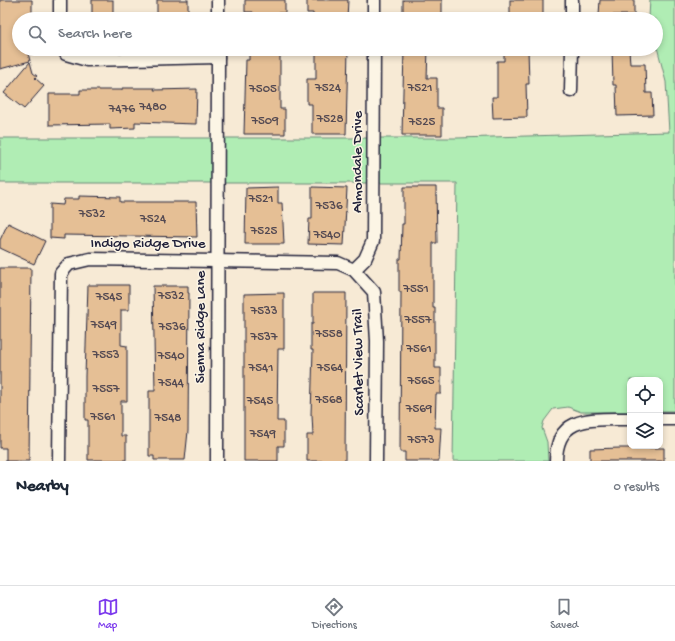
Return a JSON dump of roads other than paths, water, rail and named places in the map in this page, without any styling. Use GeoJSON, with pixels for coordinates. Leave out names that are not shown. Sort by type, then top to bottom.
{"type":"FeatureCollection","features":[{"type":"Feature","properties":{"kind":"street"},"geometry":{"type":"LineString","coordinates":[[60,0],[60,12]]}},
{"type":"Feature","properties":{"kind":"street"},"geometry":{"type":"LineString","coordinates":[[218,0],[218,12]]}},
{"type":"Feature","properties":{"kind":"street"},"geometry":{"type":"LineString","coordinates":[[374,0],[374,12]]}},
{"type":"Feature","properties":{"kind":"street"},"geometry":{"type":"LineString","coordinates":[[572,0],[572,12]]}},
{"type":"Feature","properties":{"kind":"street"},"geometry":{"type":"LineString","coordinates":[[73,56],[87,60],[162,56]]}},
{"type":"Feature","properties":{"kind":"street","name":"Sienna Ridge Lane"},"geometry":{"type":"LineString","coordinates":[[217,461],[218,56]]}},
{"type":"Feature","properties":{"kind":"street","name":"Almondale Drive"},"geometry":{"type":"LineString","coordinates":[[354,270],[365,259],[373,241],[374,56]]}},
{"type":"Feature","properties":{"kind":"street"},"geometry":{"type":"LineString","coordinates":[[572,56],[572,91]]}},
{"type":"Feature","properties":{"kind":"street","name":"Indigo Ridge Drive"},"geometry":{"type":"LineString","coordinates":[[59,461],[61,273],[69,264],[90,259],[338,262],[354,270]]}},
{"type":"Feature","properties":{"kind":"street","name":"Scarlet View Trail"},"geometry":{"type":"LineString","coordinates":[[354,270],[374,292],[377,341],[376,461]]}},
{"type":"Feature","properties":{"kind":"street"},"geometry":{"type":"LineString","coordinates":[[663,419],[675,419]]}},
{"type":"Feature","properties":{"kind":"street"},"geometry":{"type":"LineString","coordinates":[[556,461],[559,440],[566,430],[576,423],[588,420],[627,420]]}}]}
